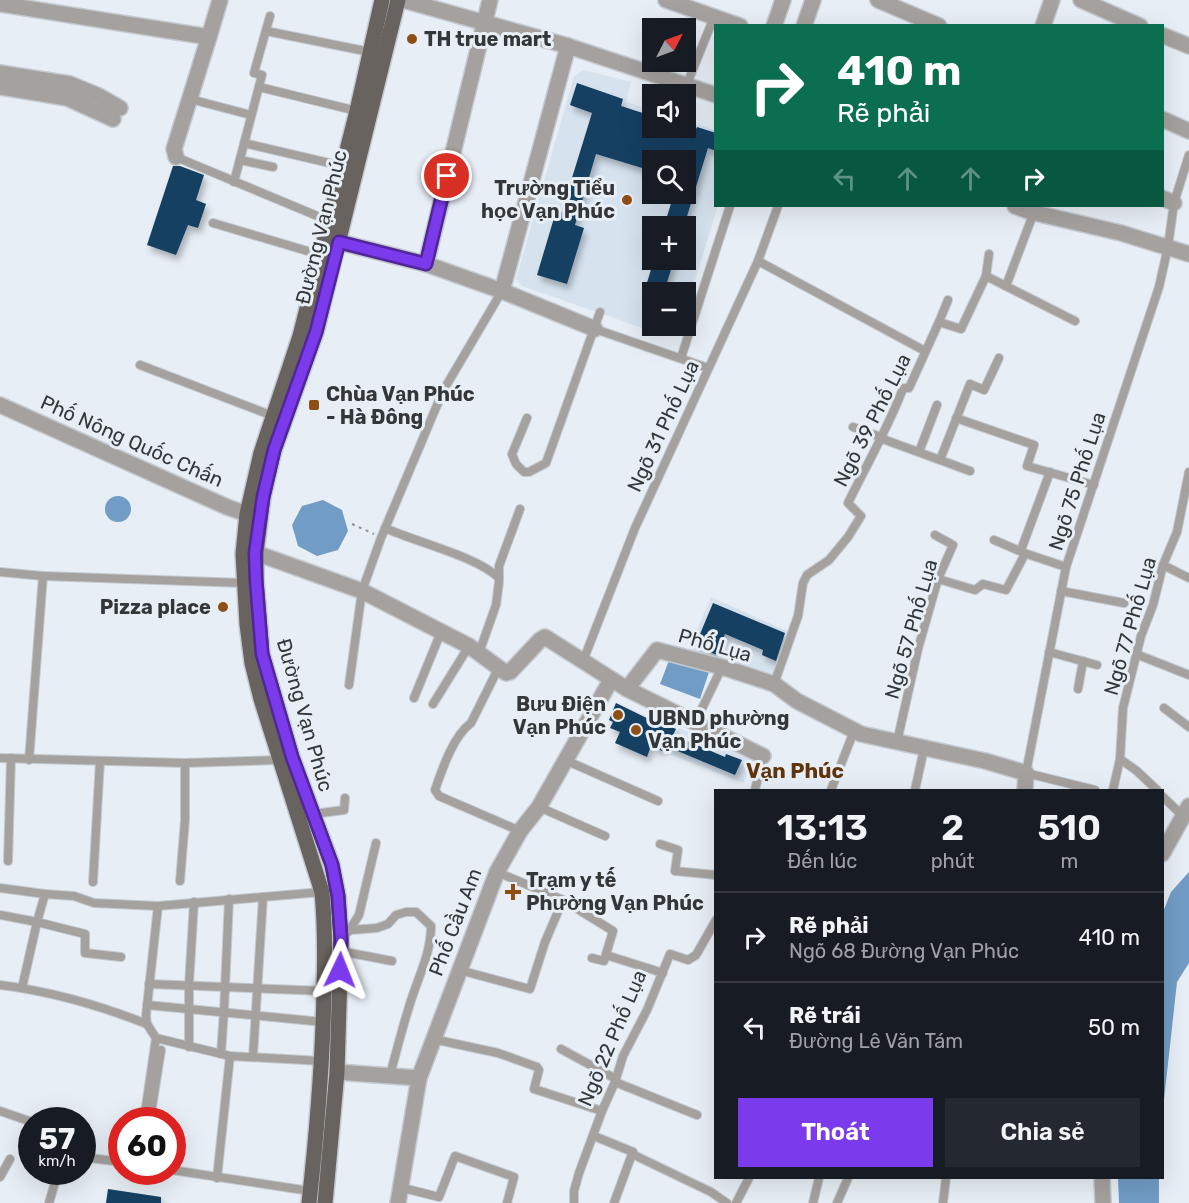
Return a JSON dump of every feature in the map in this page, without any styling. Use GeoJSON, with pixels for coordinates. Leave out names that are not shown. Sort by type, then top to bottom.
{"type":"FeatureCollection","features":[{"type":"Feature","properties":{"kind":"main road","name":"Đường Vạn Phúc"},"geometry":{"type":"LineString","coordinates":[[309,1197],[325,1022],[344,940],[332,865],[313,814],[286,758],[252,663],[243,554],[247,514],[261,453],[279,418],[316,332],[339,242],[364,113],[370,52],[382,0]]}},
{"type":"Feature","properties":{"kind":"main road","name":"Đường Vạn Phúc"},"geometry":{"type":"LineString","coordinates":[[325,1203],[337,1072],[322,892],[286,758],[262,654],[255,553],[263,497],[279,418],[321,255],[327,220],[342,166],[364,113],[399,0]]}},
{"type":"Feature","properties":{"kind":"street"},"geometry":{"type":"LineString","coordinates":[[176,157],[174,148],[210,37],[219,0]]}},
{"type":"Feature","properties":{"kind":"street"},"geometry":{"type":"LineString","coordinates":[[403,0],[568,46],[687,84]]}},
{"type":"Feature","properties":{"kind":"street"},"geometry":{"type":"LineString","coordinates":[[426,264],[490,0]]}},
{"type":"Feature","properties":{"kind":"street"},"geometry":{"type":"LineString","coordinates":[[666,0],[734,24]]}},
{"type":"Feature","properties":{"kind":"street"},"geometry":{"type":"LineString","coordinates":[[775,24],[783,0]]}},
{"type":"Feature","properties":{"kind":"street"},"geometry":{"type":"LineString","coordinates":[[805,24],[813,0]]}},
{"type":"Feature","properties":{"kind":"street"},"geometry":{"type":"LineString","coordinates":[[878,0],[934,24]]}},
{"type":"Feature","properties":{"kind":"street"},"geometry":{"type":"LineString","coordinates":[[1044,24],[1052,0]]}},
{"type":"Feature","properties":{"kind":"street"},"geometry":{"type":"LineString","coordinates":[[1081,0],[1135,24]]}},
{"type":"Feature","properties":{"kind":"street"},"geometry":{"type":"LineString","coordinates":[[0,4],[210,37]]}},
{"type":"Feature","properties":{"kind":"street"},"geometry":{"type":"LineString","coordinates":[[1164,36],[1189,46]]}},
{"type":"Feature","properties":{"kind":"street"},"geometry":{"type":"LineString","coordinates":[[502,291],[568,46]]}},
{"type":"Feature","properties":{"kind":"street"},"geometry":{"type":"LineString","coordinates":[[0,73],[70,84],[99,96],[116,113],[68,98],[0,87]]}},
{"type":"Feature","properties":{"kind":"street"},"geometry":{"type":"LineString","coordinates":[[696,87],[714,94]]}},
{"type":"Feature","properties":{"kind":"street"},"geometry":{"type":"LineString","coordinates":[[1164,120],[1189,130]]}},
{"type":"Feature","properties":{"kind":"street"},"geometry":{"type":"LineString","coordinates":[[1018,207],[1121,233],[1189,254]]}},
{"type":"Feature","properties":{"kind":"street"},"geometry":{"type":"LineString","coordinates":[[339,242],[426,264],[502,291],[596,329]]}},
{"type":"Feature","properties":{"kind":"street","name":"Phố Nông Quốc Chấn"},"geometry":{"type":"LineString","coordinates":[[0,405],[247,514]]}},
{"type":"Feature","properties":{"kind":"street"},"geometry":{"type":"LineString","coordinates":[[255,553],[362,591],[474,650],[498,669],[509,673],[543,637],[627,689],[763,756]]}},
{"type":"Feature","properties":{"kind":"street","name":"Phố Lụa"},"geometry":{"type":"LineString","coordinates":[[627,689],[657,650],[774,684],[797,701],[854,731],[924,749],[985,761],[1026,773]]}},
{"type":"Feature","properties":{"kind":"street","name":"Phố Cầu Am"},"geometry":{"type":"LineString","coordinates":[[398,1203],[419,1078],[497,872],[520,831],[539,807],[611,680]]}},
{"type":"Feature","properties":{"kind":"street"},"geometry":{"type":"LineString","coordinates":[[1025,789],[1026,773]]}},
{"type":"Feature","properties":{"kind":"street"},"geometry":{"type":"LineString","coordinates":[[1164,850],[1186,811]]}},
{"type":"Feature","properties":{"kind":"street"},"geometry":{"type":"LineString","coordinates":[[337,1072],[419,1078]]}},
{"type":"Feature","properties":{"kind":"street"},"geometry":{"type":"LineString","coordinates":[[1102,1179],[1103,1203]]}},
{"type":"Feature","properties":{"kind":"lane"},"geometry":{"type":"LineString","coordinates":[[234,182],[262,75],[254,73],[270,16]]}},
{"type":"Feature","properties":{"kind":"lane"},"geometry":{"type":"LineString","coordinates":[[687,84],[714,17]]}},
{"type":"Feature","properties":{"kind":"lane"},"geometry":{"type":"LineString","coordinates":[[266,30],[370,52]]}},
{"type":"Feature","properties":{"kind":"lane"},"geometry":{"type":"LineString","coordinates":[[259,87],[364,113]]}},
{"type":"Feature","properties":{"kind":"lane"},"geometry":{"type":"LineString","coordinates":[[190,99],[251,115]]}},
{"type":"Feature","properties":{"kind":"lane"},"geometry":{"type":"LineString","coordinates":[[244,143],[342,166]]}},
{"type":"Feature","properties":{"kind":"lane","name":"Ngõ 75 Phố Lụa"},"geometry":{"type":"LineString","coordinates":[[1026,773],[1066,567],[1160,287],[1168,247],[1168,200],[1189,155]]}},
{"type":"Feature","properties":{"kind":"lane"},"geometry":{"type":"LineString","coordinates":[[176,157],[327,220]]}},
{"type":"Feature","properties":{"kind":"lane"},"geometry":{"type":"LineString","coordinates":[[240,160],[273,167]]}},
{"type":"Feature","properties":{"kind":"lane"},"geometry":{"type":"LineString","coordinates":[[681,358],[730,207]]}},
{"type":"Feature","properties":{"kind":"lane","name":"Ngõ 31 Phố Lụa"},"geometry":{"type":"LineString","coordinates":[[583,661],[635,528],[758,261],[778,207]]}},
{"type":"Feature","properties":{"kind":"lane"},"geometry":{"type":"LineString","coordinates":[[1006,286],[1034,212]]}},
{"type":"Feature","properties":{"kind":"lane"},"geometry":{"type":"LineString","coordinates":[[213,223],[321,255]]}},
{"type":"Feature","properties":{"kind":"lane"},"geometry":{"type":"LineString","coordinates":[[939,322],[961,329],[986,276],[989,254]]}},
{"type":"Feature","properties":{"kind":"lane"},"geometry":{"type":"LineString","coordinates":[[758,261],[925,351]]}},
{"type":"Feature","properties":{"kind":"lane"},"geometry":{"type":"LineString","coordinates":[[986,276],[1076,321]]}},
{"type":"Feature","properties":{"kind":"lane"},"geometry":{"type":"LineString","coordinates":[[349,684],[362,591],[385,528],[443,391],[502,291]]}},
{"type":"Feature","properties":{"kind":"lane","name":"Ngõ 39 Phố Lụa"},"geometry":{"type":"LineString","coordinates":[[774,684],[798,616],[803,583],[807,575],[829,560],[848,537],[861,516],[848,503],[880,438],[888,427],[902,391],[904,388],[909,388],[948,300]]}},
{"type":"Feature","properties":{"kind":"lane"},"geometry":{"type":"LineString","coordinates":[[527,418],[512,454],[516,464],[529,472],[546,463],[596,329],[600,312]]}},
{"type":"Feature","properties":{"kind":"lane"},"geometry":{"type":"LineString","coordinates":[[596,329],[708,368]]}},
{"type":"Feature","properties":{"kind":"lane"},"geometry":{"type":"LineString","coordinates":[[940,460],[970,384],[984,390],[999,358]]}},
{"type":"Feature","properties":{"kind":"lane"},"geometry":{"type":"LineString","coordinates":[[140,365],[279,418]]}},
{"type":"Feature","properties":{"kind":"lane"},"geometry":{"type":"LineString","coordinates":[[919,452],[937,405]]}},
{"type":"Feature","properties":{"kind":"lane"},"geometry":{"type":"LineString","coordinates":[[956,418],[1034,445],[1027,466],[1094,485]]}},
{"type":"Feature","properties":{"kind":"lane"},"geometry":{"type":"LineString","coordinates":[[853,427],[970,471]]}},
{"type":"Feature","properties":{"kind":"lane"},"geometry":{"type":"LineString","coordinates":[[1024,553],[1021,547],[1050,472]]}},
{"type":"Feature","properties":{"kind":"lane","name":"Ngõ 77 Phố Lụa"},"geometry":{"type":"LineString","coordinates":[[1113,789],[1120,759],[1123,708],[1141,636],[1153,605],[1163,565],[1177,532],[1189,472]]}},
{"type":"Feature","properties":{"kind":"lane"},"geometry":{"type":"LineString","coordinates":[[433,704],[474,650],[496,605],[499,566],[520,509]]}},
{"type":"Feature","properties":{"kind":"lane"},"geometry":{"type":"LineString","coordinates":[[385,528],[471,561],[488,569],[499,578]]}},
{"type":"Feature","properties":{"kind":"lane","name":"Ngõ 57 Phố Lụa"},"geometry":{"type":"LineString","coordinates":[[897,742],[918,649],[939,579],[953,545],[935,535]]}},
{"type":"Feature","properties":{"kind":"lane"},"geometry":{"type":"LineString","coordinates":[[994,540],[1066,567]]}},
{"type":"Feature","properties":{"kind":"lane"},"geometry":{"type":"LineString","coordinates":[[939,579],[975,590],[983,584],[1006,590],[1024,553]]}},
{"type":"Feature","properties":{"kind":"lane"},"geometry":{"type":"LineString","coordinates":[[1163,565],[1188,575]]}},
{"type":"Feature","properties":{"kind":"lane"},"geometry":{"type":"LineString","coordinates":[[0,572],[43,576],[244,582]]}},
{"type":"Feature","properties":{"kind":"lane"},"geometry":{"type":"LineString","coordinates":[[29,760],[43,576]]}},
{"type":"Feature","properties":{"kind":"lane"},"geometry":{"type":"LineString","coordinates":[[1061,591],[1124,603]]}},
{"type":"Feature","properties":{"kind":"lane"},"geometry":{"type":"LineString","coordinates":[[414,698],[441,632]]}},
{"type":"Feature","properties":{"kind":"lane"},"geometry":{"type":"LineString","coordinates":[[1049,652],[1097,665]]}},
{"type":"Feature","properties":{"kind":"lane"},"geometry":{"type":"LineString","coordinates":[[1136,654],[1189,675]]}},
{"type":"Feature","properties":{"kind":"lane"},"geometry":{"type":"LineString","coordinates":[[1078,689],[1083,661]]}},
{"type":"Feature","properties":{"kind":"lane"},"geometry":{"type":"LineString","coordinates":[[694,723],[722,668]]}},
{"type":"Feature","properties":{"kind":"lane"},"geometry":{"type":"LineString","coordinates":[[498,669],[471,723],[463,728],[457,737],[435,790],[439,796],[520,831]]}},
{"type":"Feature","properties":{"kind":"lane"},"geometry":{"type":"LineString","coordinates":[[1164,708],[1189,727]]}},
{"type":"Feature","properties":{"kind":"lane"},"geometry":{"type":"LineString","coordinates":[[831,789],[854,731]]}},
{"type":"Feature","properties":{"kind":"lane"},"geometry":{"type":"LineString","coordinates":[[915,789],[924,749]]}},
{"type":"Feature","properties":{"kind":"lane"},"geometry":{"type":"LineString","coordinates":[[755,789],[763,756]]}},
{"type":"Feature","properties":{"kind":"lane"},"geometry":{"type":"LineString","coordinates":[[0,758],[185,763],[286,758]]}},
{"type":"Feature","properties":{"kind":"lane"},"geometry":{"type":"LineString","coordinates":[[8,861],[11,758]]}},
{"type":"Feature","properties":{"kind":"lane"},"geometry":{"type":"LineString","coordinates":[[1120,759],[1156,789]]}},
{"type":"Feature","properties":{"kind":"lane"},"geometry":{"type":"LineString","coordinates":[[565,760],[658,801]]}},
{"type":"Feature","properties":{"kind":"lane"},"geometry":{"type":"LineString","coordinates":[[93,882],[100,761]]}},
{"type":"Feature","properties":{"kind":"lane"},"geometry":{"type":"LineString","coordinates":[[180,881],[185,820],[185,763]]}},
{"type":"Feature","properties":{"kind":"lane"},"geometry":{"type":"LineString","coordinates":[[1026,773],[1091,789]]}},
{"type":"Feature","properties":{"kind":"lane"},"geometry":{"type":"LineString","coordinates":[[1164,797],[1186,811]]}},
{"type":"Feature","properties":{"kind":"lane"},"geometry":{"type":"LineString","coordinates":[[313,814],[344,810],[345,798]]}},
{"type":"Feature","properties":{"kind":"lane"},"geometry":{"type":"LineString","coordinates":[[539,807],[605,836]]}},
{"type":"Feature","properties":{"kind":"lane"},"geometry":{"type":"LineString","coordinates":[[344,940],[359,915],[376,843]]}},
{"type":"Feature","properties":{"kind":"lane"},"geometry":{"type":"LineString","coordinates":[[660,844],[678,850],[675,871],[714,875]]}},
{"type":"Feature","properties":{"kind":"lane"},"geometry":{"type":"LineString","coordinates":[[497,872],[563,900],[613,931],[604,962],[592,958]]}},
{"type":"Feature","properties":{"kind":"lane"},"geometry":{"type":"LineString","coordinates":[[0,888],[74,896],[94,903],[158,906],[322,892]]}},
{"type":"Feature","properties":{"kind":"lane"},"geometry":{"type":"LineString","coordinates":[[22,988],[45,894]]}},
{"type":"Feature","properties":{"kind":"lane"},"geometry":{"type":"LineString","coordinates":[[253,1057],[263,897]]}},
{"type":"Feature","properties":{"kind":"lane"},"geometry":{"type":"LineString","coordinates":[[220,1054],[229,899]]}},
{"type":"Feature","properties":{"kind":"lane"},"geometry":{"type":"LineString","coordinates":[[459,970],[530,989],[545,942],[563,900]]}},
{"type":"Feature","properties":{"kind":"lane"},"geometry":{"type":"LineString","coordinates":[[189,1047],[189,986],[194,902]]}},
{"type":"Feature","properties":{"kind":"lane"},"geometry":{"type":"LineString","coordinates":[[146,1107],[156,1038],[147,1024],[147,1005],[158,906]]}},
{"type":"Feature","properties":{"kind":"lane"},"geometry":{"type":"LineString","coordinates":[[344,940],[377,928],[406,912],[416,912],[431,926],[431,941],[423,971],[409,1005],[390,1075]]}},
{"type":"Feature","properties":{"kind":"lane"},"geometry":{"type":"LineString","coordinates":[[0,915],[85,934],[85,953],[121,957]]}},
{"type":"Feature","properties":{"kind":"lane","name":"Ngõ 22 Phố Lụa"},"geometry":{"type":"LineString","coordinates":[[574,1203],[577,1180],[623,1056],[647,1010],[670,954],[688,960],[696,955],[714,924]]}},
{"type":"Feature","properties":{"kind":"lane"},"geometry":{"type":"LineString","coordinates":[[344,940],[392,961]]}},
{"type":"Feature","properties":{"kind":"lane"},"geometry":{"type":"LineString","coordinates":[[606,955],[663,973]]}},
{"type":"Feature","properties":{"kind":"lane"},"geometry":{"type":"LineString","coordinates":[[149,984],[332,991]]}},
{"type":"Feature","properties":{"kind":"lane"},"geometry":{"type":"LineString","coordinates":[[0,985],[22,988],[117,1013],[147,1024]]}},
{"type":"Feature","properties":{"kind":"lane"},"geometry":{"type":"LineString","coordinates":[[147,1005],[190,1007],[325,1022]]}},
{"type":"Feature","properties":{"kind":"lane"},"geometry":{"type":"LineString","coordinates":[[156,1038],[230,1056],[322,1060]]}},
{"type":"Feature","properties":{"kind":"lane"},"geometry":{"type":"LineString","coordinates":[[433,1039],[498,1053],[537,1067],[534,1089],[602,1111]]}},
{"type":"Feature","properties":{"kind":"lane"},"geometry":{"type":"LineString","coordinates":[[561,1049],[615,1081],[697,1115]]}},
{"type":"Feature","properties":{"kind":"lane"},"geometry":{"type":"LineString","coordinates":[[152,1107],[161,1050]]}},
{"type":"Feature","properties":{"kind":"lane"},"geometry":{"type":"LineString","coordinates":[[217,1178],[230,1056]]}},
{"type":"Feature","properties":{"kind":"lane"},"geometry":{"type":"LineString","coordinates":[[0,1111],[18,1117]]}},
{"type":"Feature","properties":{"kind":"lane"},"geometry":{"type":"LineString","coordinates":[[594,1136],[633,1152],[632,1154],[711,1192],[728,1203]]}},
{"type":"Feature","properties":{"kind":"lane"},"geometry":{"type":"LineString","coordinates":[[614,1203],[632,1154]]}},
{"type":"Feature","properties":{"kind":"lane"},"geometry":{"type":"LineString","coordinates":[[399,1187],[439,1197],[454,1156],[514,1177],[507,1203]]}},
{"type":"Feature","properties":{"kind":"lane"},"geometry":{"type":"LineString","coordinates":[[0,1177],[10,1159]]}},
{"type":"Feature","properties":{"kind":"lane"},"geometry":{"type":"LineString","coordinates":[[186,1172],[309,1197]]}},
{"type":"Feature","properties":{"kind":"lane"},"geometry":{"type":"LineString","coordinates":[[736,1203],[748,1179]]}},
{"type":"Feature","properties":{"kind":"lane"},"geometry":{"type":"LineString","coordinates":[[813,1203],[819,1179]]}},
{"type":"Feature","properties":{"kind":"lane"},"geometry":{"type":"LineString","coordinates":[[837,1203],[848,1179]]}},
{"type":"Feature","properties":{"kind":"lane"},"geometry":{"type":"LineString","coordinates":[[943,1203],[946,1179]]}},
{"type":"Feature","properties":{"kind":"lane"},"geometry":{"type":"LineString","coordinates":[[49,1203],[54,1185]]}},
{"type":"Feature","properties":{"kind":"path"},"geometry":{"type":"LineString","coordinates":[[352,524],[375,535]]}},
{"type":"Feature","properties":{"kind":"shaded area","name":"Trường Tiểu học Vạn Phúc"},"geometry":{"type":"Polygon","coordinates":[[[584,70],[631,82],[626,102],[642,107],[642,138],[696,138],[696,123],[714,130],[714,207],[718,207],[694,282],[642,282],[642,328],[522,286],[516,279],[574,76],[584,70]]]}},
{"type":"Feature","properties":{"kind":"shaded area"},"geometry":{"type":"Polygon","coordinates":[[[711,597],[792,633],[773,679],[689,649],[711,597]]]}},
{"type":"Feature","properties":{"kind":"shaded area"},"geometry":{"type":"Polygon","coordinates":[[[679,728],[752,759],[744,783],[669,754],[679,728]]]}},
{"type":"Feature","properties":{"kind":"water"},"geometry":{"type":"Polygon","coordinates":[[[118,496],[127,500],[131,509],[127,518],[118,522],[109,518],[105,509],[109,500],[118,496]]]}},
{"type":"Feature","properties":{"kind":"water"},"geometry":{"type":"Polygon","coordinates":[[[323,500],[342,510],[348,531],[338,550],[317,556],[298,546],[292,525],[302,506],[323,500]]]}},
{"type":"Feature","properties":{"kind":"water"},"geometry":{"type":"Polygon","coordinates":[[[671,655],[710,669],[700,699],[660,684],[671,655]]]}},
{"type":"Feature","properties":{"kind":"water"},"geometry":{"type":"Polygon","coordinates":[[[1189,872],[1189,963],[1177,982],[1164,1100],[1164,910],[1171,892],[1189,872]]]}},
{"type":"Feature","properties":{"kind":"water"},"geometry":{"type":"Polygon","coordinates":[[[1118,1179],[1159,1179],[1159,1203],[1119,1203],[1118,1179]]]}},
{"type":"Feature","properties":{"kind":"building"},"geometry":{"type":"Polygon","coordinates":[[[577,83],[623,99],[621,106],[642,113],[642,138],[696,138],[697,127],[714,132],[714,150],[708,148],[696,187],[696,150],[642,150],[642,168],[596,154],[575,225],[584,228],[567,284],[537,275],[554,218],[559,220],[592,113],[570,105],[577,83]]]}},
{"type":"Feature","properties":{"kind":"building"},"geometry":{"type":"Polygon","coordinates":[[[173,166],[180,166],[204,175],[196,200],[206,204],[198,228],[188,225],[176,255],[147,245],[173,166]]]}},
{"type":"Feature","properties":{"kind":"building"},"geometry":{"type":"Polygon","coordinates":[[[671,204],[691,204],[687,216],[667,216],[671,204]]]}},
{"type":"Feature","properties":{"kind":"building"},"geometry":{"type":"Polygon","coordinates":[[[651,270],[671,270],[667,282],[647,282],[651,270]]]}},
{"type":"Feature","properties":{"kind":"building"},"geometry":{"type":"Polygon","coordinates":[[[713,603],[785,633],[776,661],[762,655],[763,650],[725,634],[717,655],[695,646],[713,603]]]}},
{"type":"Feature","properties":{"kind":"building","name":"UBND phường Vạn Phúc"},"geometry":{"type":"Polygon","coordinates":[[[616,703],[661,725],[662,723],[676,729],[673,735],[725,757],[726,754],[742,760],[735,775],[668,747],[664,746],[662,751],[651,746],[647,757],[615,743],[620,732],[610,728],[613,722],[609,720],[616,703]]]}},
{"type":"Feature","properties":{"kind":"building"},"geometry":{"type":"Polygon","coordinates":[[[108,1189],[161,1197],[161,1203],[106,1203],[108,1189]]]}},
{"type":"Feature","properties":{"kind":"place","name":"TH true mart"},"geometry":{"type":"Point","coordinates":[412,39]}},
{"type":"Feature","properties":{"kind":"place","name":"Trường Tiểu học Vạn Phúc"},"geometry":{"type":"Point","coordinates":[627,200]}},
{"type":"Feature","properties":{"kind":"place","name":"Chùa Vạn Phúc - Hà Đông"},"geometry":{"type":"Point","coordinates":[314,405]}},
{"type":"Feature","properties":{"kind":"place","name":"Pizza place"},"geometry":{"type":"Point","coordinates":[223,607]}},
{"type":"Feature","properties":{"kind":"place","name":"Bưu Điện Vạn Phúc"},"geometry":{"type":"Point","coordinates":[618,715]}},
{"type":"Feature","properties":{"kind":"place","name":"UBND phường Vạn Phúc"},"geometry":{"type":"Point","coordinates":[636,730]}},
{"type":"Feature","properties":{"kind":"place","name":"Trạm y tế Phường Vạn Phúc"},"geometry":{"type":"Point","coordinates":[513,892]}},
{"type":"Feature","properties":{"kind":"district","name":"Vạn Phúc"},"geometry":{"type":"Point","coordinates":[795,770]}},
{"type":"Feature","properties":{"kind":"route"},"geometry":{"type":"LineString","coordinates":[[340,970],[341,939],[338,896],[332,865],[292,757],[262,654],[255,553],[263,497],[274,450],[316,332],[339,242],[426,264],[447,176]]}}]}
